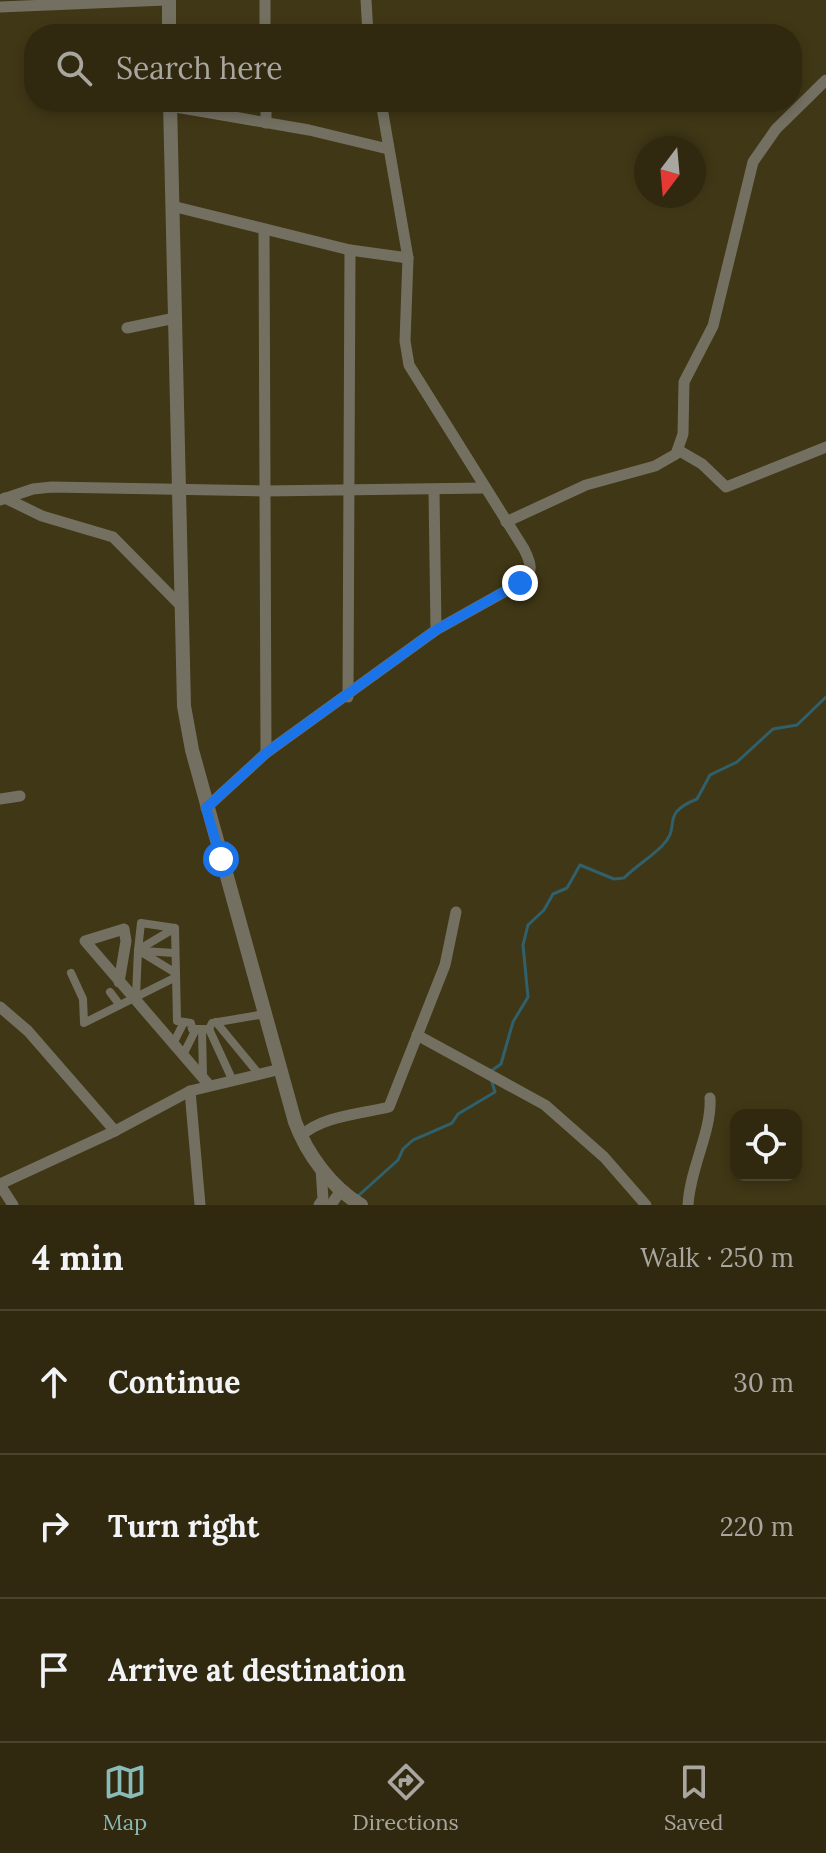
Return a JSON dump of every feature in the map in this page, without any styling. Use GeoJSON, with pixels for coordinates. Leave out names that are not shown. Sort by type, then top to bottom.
{"type":"FeatureCollection","features":[{"type":"Feature","properties":{"kind":"street"},"geometry":{"type":"LineString","coordinates":[[0,7],[167,0],[168,24]]}},
{"type":"Feature","properties":{"kind":"street"},"geometry":{"type":"LineString","coordinates":[[265,0],[265,24]]}},
{"type":"Feature","properties":{"kind":"street"},"geometry":{"type":"LineString","coordinates":[[366,0],[367,24]]}},
{"type":"Feature","properties":{"kind":"street"},"geometry":{"type":"LineString","coordinates":[[802,104],[826,80]]}},
{"type":"Feature","properties":{"kind":"street"},"geometry":{"type":"LineString","coordinates":[[170,112],[184,706],[206,808],[301,1136],[321,1168],[341,1190],[361,1205]]}},
{"type":"Feature","properties":{"kind":"street"},"geometry":{"type":"LineString","coordinates":[[210,112],[388,149]]}},
{"type":"Feature","properties":{"kind":"street"},"geometry":{"type":"LineString","coordinates":[[266,112],[266,123]]}},
{"type":"Feature","properties":{"kind":"street"},"geometry":{"type":"LineString","coordinates":[[206,808],[266,753],[348,697],[436,630],[526,579],[532,564],[409,365],[405,341],[408,258],[382,112]]}},
{"type":"Feature","properties":{"kind":"street"},"geometry":{"type":"LineString","coordinates":[[506,522],[586,485],[670,459],[678,450],[683,434],[684,382],[713,326],[753,162],[776,129],[793,112]]}},
{"type":"Feature","properties":{"kind":"street"},"geometry":{"type":"LineString","coordinates":[[172,206],[350,250],[408,258]]}},
{"type":"Feature","properties":{"kind":"street"},"geometry":{"type":"LineString","coordinates":[[264,229],[266,753]]}},
{"type":"Feature","properties":{"kind":"street"},"geometry":{"type":"LineString","coordinates":[[348,697],[350,250]]}},
{"type":"Feature","properties":{"kind":"street"},"geometry":{"type":"LineString","coordinates":[[127,328],[175,318]]}},
{"type":"Feature","properties":{"kind":"street"},"geometry":{"type":"LineString","coordinates":[[678,450],[702,464],[726,487],[826,447]]}},
{"type":"Feature","properties":{"kind":"street"},"geometry":{"type":"LineString","coordinates":[[2,499],[52,487],[264,491],[485,488]]}},
{"type":"Feature","properties":{"kind":"street"},"geometry":{"type":"LineString","coordinates":[[434,491],[436,630]]}},
{"type":"Feature","properties":{"kind":"street"},"geometry":{"type":"LineString","coordinates":[[2,499],[42,516],[113,537],[182,607]]}},
{"type":"Feature","properties":{"kind":"street"},"geometry":{"type":"LineString","coordinates":[[0,799],[20,796]]}},
{"type":"Feature","properties":{"kind":"street"},"geometry":{"type":"LineString","coordinates":[[301,1136],[340,1117],[389,1107],[450,950],[456,912]]}},
{"type":"Feature","properties":{"kind":"street"},"geometry":{"type":"LineString","coordinates":[[134,996],[141,923],[175,928]]}},
{"type":"Feature","properties":{"kind":"street"},"geometry":{"type":"LineString","coordinates":[[175,928],[177,1021],[191,1023],[192,1029],[265,1014]]}},
{"type":"Feature","properties":{"kind":"street"},"geometry":{"type":"LineString","coordinates":[[139,950],[175,928]]}},
{"type":"Feature","properties":{"kind":"street"},"geometry":{"type":"LineString","coordinates":[[119,982],[126,941],[124,929],[85,941],[119,982],[134,996],[206,1081]]}},
{"type":"Feature","properties":{"kind":"street"},"geometry":{"type":"LineString","coordinates":[[139,950],[174,953]]}},
{"type":"Feature","properties":{"kind":"street"},"geometry":{"type":"LineString","coordinates":[[139,950],[174,975]]}},
{"type":"Feature","properties":{"kind":"street"},"geometry":{"type":"LineString","coordinates":[[71,973],[83,999],[84,1023],[174,975]]}},
{"type":"Feature","properties":{"kind":"street"},"geometry":{"type":"LineString","coordinates":[[110,992],[119,1004]]}},
{"type":"Feature","properties":{"kind":"street"},"geometry":{"type":"LineString","coordinates":[[100,1001],[107,1011]]}},
{"type":"Feature","properties":{"kind":"street"},"geometry":{"type":"LineString","coordinates":[[0,1007],[28,1031],[115,1131]]}},
{"type":"Feature","properties":{"kind":"street"},"geometry":{"type":"LineString","coordinates":[[173,1044],[184,1022]]}},
{"type":"Feature","properties":{"kind":"street"},"geometry":{"type":"LineString","coordinates":[[183,1055],[206,1027]]}},
{"type":"Feature","properties":{"kind":"street"},"geometry":{"type":"LineString","coordinates":[[206,1027],[258,1073]]}},
{"type":"Feature","properties":{"kind":"street"},"geometry":{"type":"LineString","coordinates":[[206,1027],[232,1079]]}},
{"type":"Feature","properties":{"kind":"street"},"geometry":{"type":"LineString","coordinates":[[206,1027],[206,1081]]}},
{"type":"Feature","properties":{"kind":"street"},"geometry":{"type":"LineString","coordinates":[[417,1035],[545,1105],[604,1157],[646,1205]]}},
{"type":"Feature","properties":{"kind":"street"},"geometry":{"type":"LineString","coordinates":[[13,1205],[0,1184],[115,1131],[206,1081],[281,1069]]}},
{"type":"Feature","properties":{"kind":"street"},"geometry":{"type":"LineString","coordinates":[[190,1091],[200,1205]]}},
{"type":"Feature","properties":{"kind":"street"},"geometry":{"type":"LineString","coordinates":[[688,1205],[693,1165],[709,1118],[710,1098]]}},
{"type":"Feature","properties":{"kind":"street"},"geometry":{"type":"LineString","coordinates":[[320,1205],[321,1168]]}},
{"type":"Feature","properties":{"kind":"street"},"geometry":{"type":"LineString","coordinates":[[331,1205],[341,1190]]}},
{"type":"Feature","properties":{"kind":"waterway"},"geometry":{"type":"LineString","coordinates":[[491,1071],[501,1064],[513,1022],[528,997],[523,945],[528,925],[544,910],[553,894],[567,888],[580,865],[614,879],[624,878],[668,839],[674,815],[697,799],[710,775],[737,762],[773,729],[797,725],[826,697]]}},
{"type":"Feature","properties":{"kind":"waterway"},"geometry":{"type":"LineString","coordinates":[[358,1196],[398,1160],[403,1149],[413,1140],[452,1123],[458,1114],[495,1092],[491,1079]]}},
{"type":"Feature","properties":{"kind":"route"},"geometry":{"type":"LineString","coordinates":[[221,859],[206,808],[266,753],[348,697],[436,630],[520,583]]}}]}
